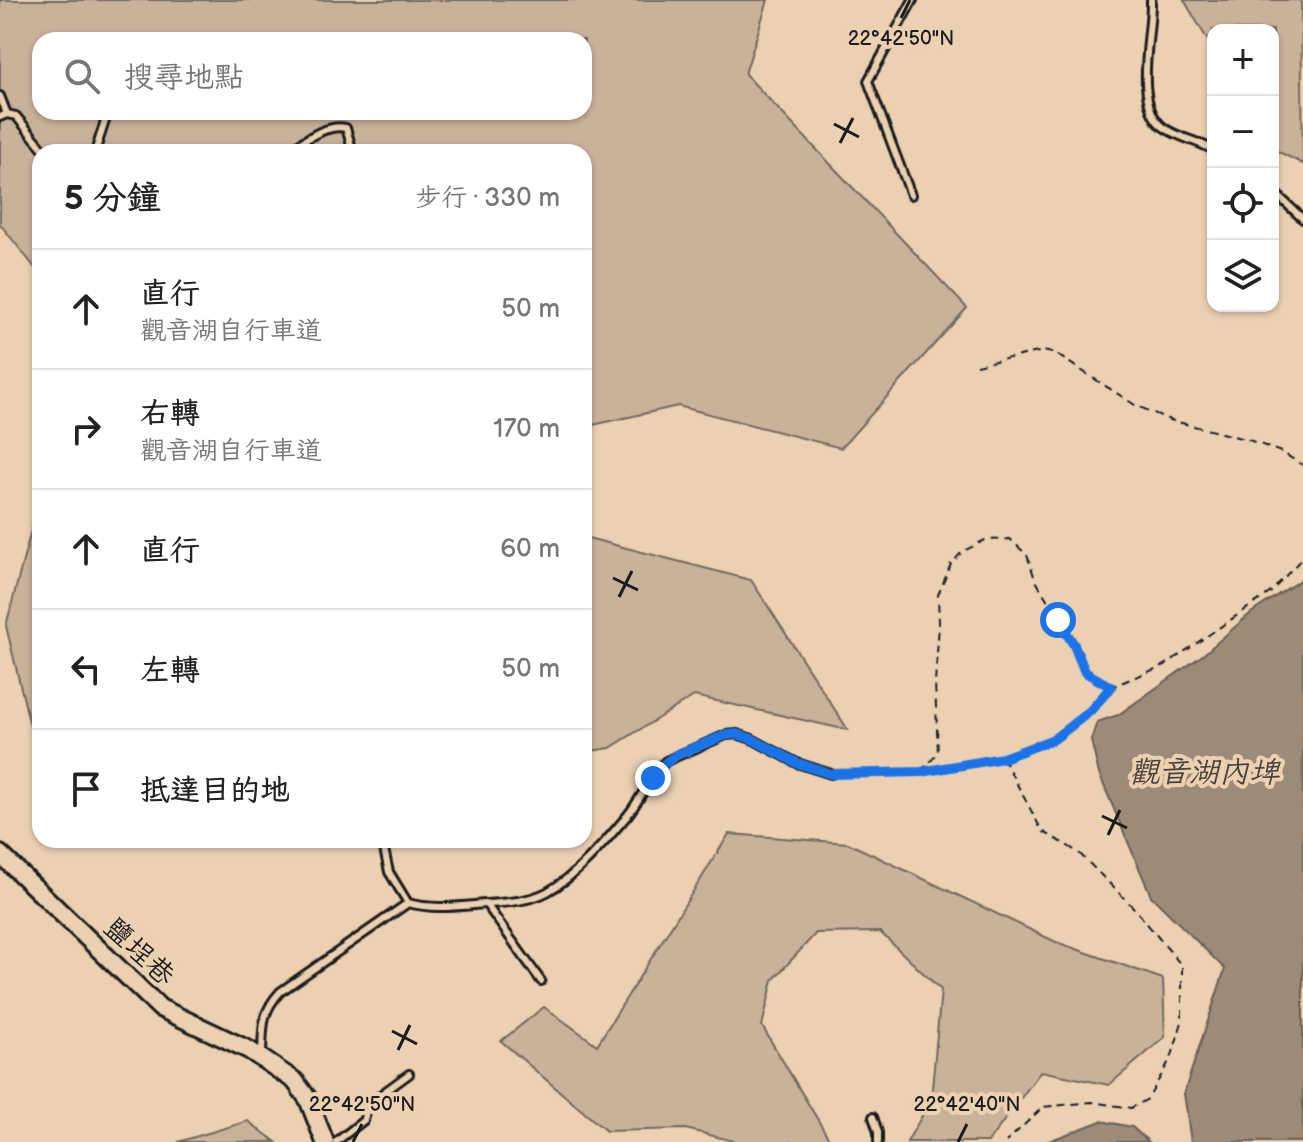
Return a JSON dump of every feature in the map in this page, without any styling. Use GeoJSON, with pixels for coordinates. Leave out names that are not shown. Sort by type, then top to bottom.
{"type":"FeatureCollection","features":[{"type":"Feature","properties":{"kind":"street","name":"鹽埕巷"},"geometry":{"type":"LineString","coordinates":[[0,854],[160,1008],[262,1058],[295,1081],[308,1099],[325,1142]]}},
{"type":"Feature","properties":{"kind":"lane"},"geometry":{"type":"LineString","coordinates":[[911,195],[868,81],[913,0]]}},
{"type":"Feature","properties":{"kind":"lane"},"geometry":{"type":"LineString","coordinates":[[1151,0],[1145,86],[1152,112],[1164,128],[1207,147]]}},
{"type":"Feature","properties":{"kind":"lane"},"geometry":{"type":"LineString","coordinates":[[0,96],[4,115],[16,116],[39,144]]}},
{"type":"Feature","properties":{"kind":"lane"},"geometry":{"type":"LineString","coordinates":[[98,144],[105,120]]}},
{"type":"Feature","properties":{"kind":"lane"},"geometry":{"type":"LineString","coordinates":[[300,144],[320,132],[341,126],[346,128],[351,144]]}},
{"type":"Feature","properties":{"kind":"lane"},"geometry":{"type":"LineString","coordinates":[[1279,197],[1303,219]]}},
{"type":"Feature","properties":{"kind":"lane"},"geometry":{"type":"LineString","coordinates":[[384,848],[389,872],[408,903],[429,909],[528,898],[546,892],[597,849],[643,796],[666,761],[726,735],[737,734],[752,739],[797,763],[831,774]]}},
{"type":"Feature","properties":{"kind":"lane"},"geometry":{"type":"LineString","coordinates":[[262,1058],[263,1020],[268,1005],[280,992],[408,903]]}},
{"type":"Feature","properties":{"kind":"lane"},"geometry":{"type":"LineString","coordinates":[[486,904],[541,981]]}},
{"type":"Feature","properties":{"kind":"lane"},"geometry":{"type":"LineString","coordinates":[[336,1142],[364,1120],[368,1104],[409,1074]]}},
{"type":"Feature","properties":{"kind":"lane"},"geometry":{"type":"LineString","coordinates":[[873,1117],[878,1142]]}},
{"type":"Feature","properties":{"kind":"path"},"geometry":{"type":"LineString","coordinates":[[976,365],[1043,351],[1056,354],[1135,405],[1170,420],[1249,440],[1281,452],[1303,465]]}},
{"type":"Feature","properties":{"kind":"path"},"geometry":{"type":"LineString","coordinates":[[921,772],[938,753],[935,683],[938,595],[951,564],[962,552],[985,540],[1010,539],[1027,555],[1035,579],[1074,645],[1085,672],[1111,687]]}},
{"type":"Feature","properties":{"kind":"path"},"geometry":{"type":"LineString","coordinates":[[831,774],[921,772],[1003,758],[1054,739],[1090,711],[1111,687],[1165,665],[1271,592],[1303,557]]}},
{"type":"Feature","properties":{"kind":"path"},"geometry":{"type":"LineString","coordinates":[[1003,758],[1042,831],[1078,852],[1134,908],[1182,966],[1182,1022],[1172,1056],[1148,1099],[1131,1108],[1092,1102],[1043,1107],[1006,1142]]}},
{"type":"Feature","properties":{"kind":"shaded area"},"geometry":{"type":"Polygon","coordinates":[[[0,0],[768,0],[745,74],[967,308],[841,448],[678,406],[592,425],[592,144],[32,144],[32,264],[0,224],[0,0]]]}},
{"type":"Feature","properties":{"kind":"shaded area"},"geometry":{"type":"Polygon","coordinates":[[[1184,0],[1301,0],[1303,164],[1279,152],[1279,24],[1207,24],[1207,39],[1184,0]]]}},
{"type":"Feature","properties":{"kind":"shaded area"},"geometry":{"type":"Polygon","coordinates":[[[32,527],[32,734],[6,626],[32,527]]]}},
{"type":"Feature","properties":{"kind":"shaded area"},"geometry":{"type":"Polygon","coordinates":[[[592,539],[751,580],[848,730],[694,696],[610,748],[592,751],[592,539]]]}},
{"type":"Feature","properties":{"kind":"shaded area"},"geometry":{"type":"Polygon","coordinates":[[[729,834],[848,843],[1056,942],[1163,979],[1165,1037],[1109,1085],[1041,1071],[988,1142],[907,1142],[931,1100],[941,990],[880,932],[816,933],[773,980],[762,1026],[831,1142],[737,1142],[686,1129],[606,1131],[501,1041],[544,1007],[597,1045],[729,834]]]}},
{"type":"Feature","properties":{"kind":"shaded area"},"geometry":{"type":"Polygon","coordinates":[[[248,1121],[276,1142],[178,1142],[248,1121]]]}},
{"type":"Feature","properties":{"kind":"water","name":"觀音湖內埤"},"geometry":{"type":"Polygon","coordinates":[[[1303,578],[1303,1142],[1191,1142],[1184,1093],[1225,969],[1151,896],[1099,774],[1091,740],[1097,722],[1118,715],[1204,654],[1251,613],[1303,578]]]}},
{"type":"Feature","properties":{"kind":"water"},"geometry":{"type":"Polygon","coordinates":[[[1101,1121],[1132,1127],[1149,1142],[1046,1142],[1101,1121]]]}},
{"type":"Feature","properties":{"kind":"route"},"geometry":{"type":"LineString","coordinates":[[653,778],[666,761],[676,755],[726,735],[737,734],[752,739],[807,768],[831,774],[921,772],[1003,758],[1054,739],[1090,711],[1111,687],[1085,672],[1074,645],[1058,620]]}}]}
